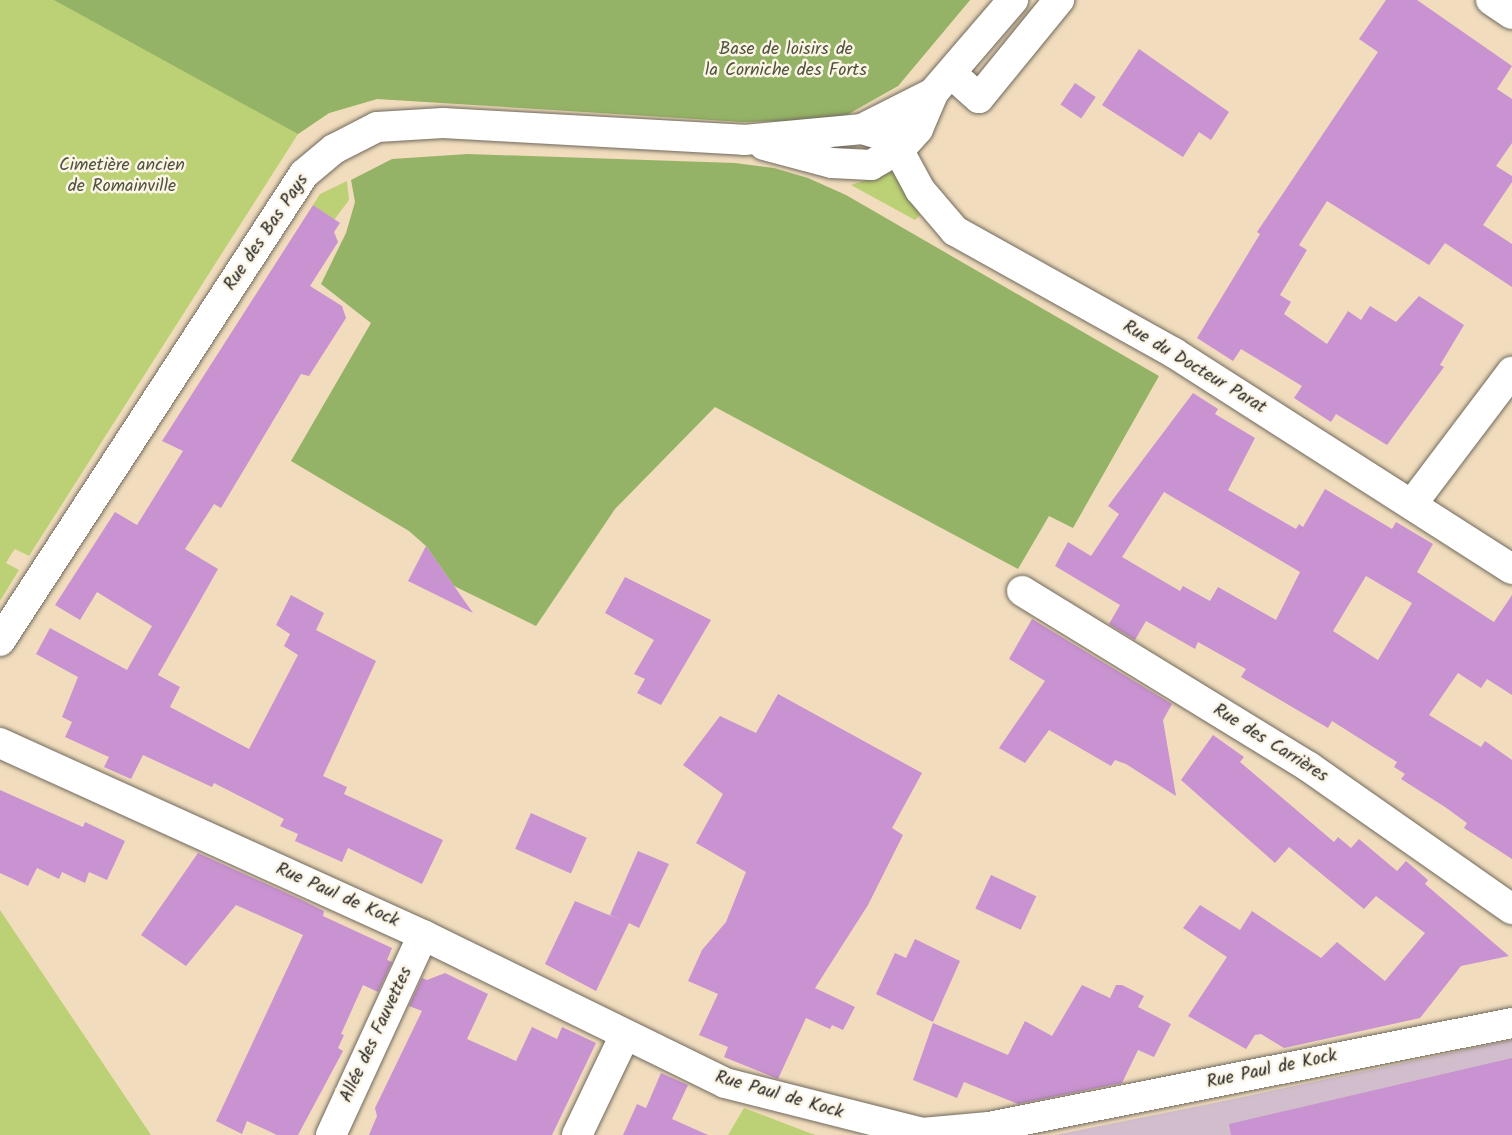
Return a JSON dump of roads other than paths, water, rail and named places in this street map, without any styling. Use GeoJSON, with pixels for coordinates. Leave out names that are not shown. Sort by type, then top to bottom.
{"type":"FeatureCollection","features":[{"type":"Feature","properties":{"kind":"street"},"geometry":{"type":"LineString","coordinates":[[901,148],[918,129],[943,84],[1013,0]]}},
{"type":"Feature","properties":{"kind":"street"},"geometry":{"type":"LineString","coordinates":[[943,84],[979,98],[1059,0]]}},
{"type":"Feature","properties":{"kind":"street"},"geometry":{"type":"LineString","coordinates":[[1491,0],[1512,14]]}},
{"type":"Feature","properties":{"kind":"street"},"geometry":{"type":"LineString","coordinates":[[862,129],[943,84]]}},
{"type":"Feature","properties":{"kind":"street","name":"Rue des Bas Pays"},"geometry":{"type":"LineString","coordinates":[[0,641],[304,174],[334,149],[376,127],[443,123],[744,140],[862,129],[892,138],[901,148],[871,165],[832,163],[744,140]]}},
{"type":"Feature","properties":{"kind":"street","name":"Rue du Docteur Parat"},"geometry":{"type":"LineString","coordinates":[[901,148],[920,190],[956,231],[1174,353],[1512,570]]}},
{"type":"Feature","properties":{"kind":"street"},"geometry":{"type":"LineString","coordinates":[[1412,504],[1512,372]]}},
{"type":"Feature","properties":{"kind":"street","name":"Rue des Carrières"},"geometry":{"type":"LineString","coordinates":[[1022,591],[1309,767],[1512,909]]}},
{"type":"Feature","properties":{"kind":"street","name":"Rue Paul de Kock"},"geometry":{"type":"LineString","coordinates":[[0,743],[423,935],[725,1083],[922,1134],[989,1127],[1512,1023]]}},
{"type":"Feature","properties":{"kind":"street","name":"Allée des Fauvettes"},"geometry":{"type":"LineString","coordinates":[[331,1135],[423,935]]}},
{"type":"Feature","properties":{"kind":"street"},"geometry":{"type":"LineString","coordinates":[[577,1135],[625,1035]]}},
{"type":"Feature","properties":{"kind":"park label","name":"Base de loisirs de la Corniche des Forts"},"geometry":{"type":"Point","coordinates":[786,61]}},
{"type":"Feature","properties":{"kind":"park label","name":"Cimetière ancien de Romainville"},"geometry":{"type":"Point","coordinates":[122,177]}}]}
